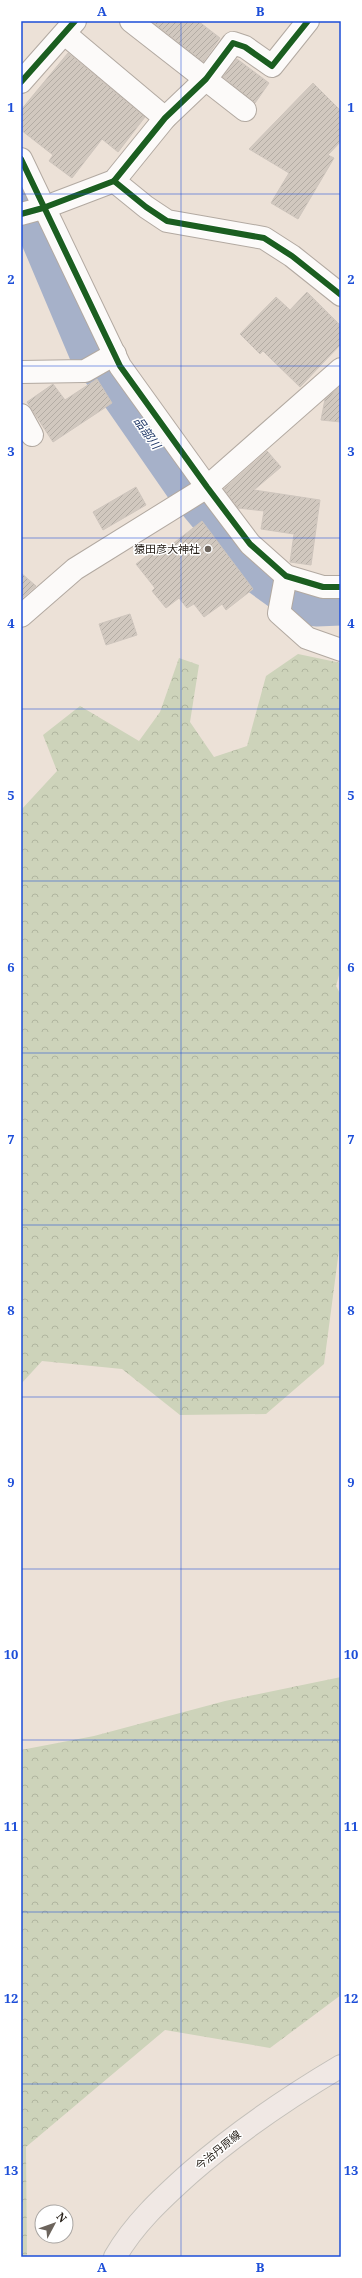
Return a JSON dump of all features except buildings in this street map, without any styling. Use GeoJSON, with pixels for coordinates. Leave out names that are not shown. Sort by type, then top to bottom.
{"type":"FeatureCollection","features":[{"type":"Feature","properties":{"kind":"main road","name":"今治丹原線"},"geometry":{"type":"LineString","coordinates":[[114,2257],[153,2205],[222,2145],[282,2102],[341,2066]]}},
{"type":"Feature","properties":{"kind":"street"},"geometry":{"type":"LineString","coordinates":[[130,21],[206,78],[245,110]]}},
{"type":"Feature","properties":{"kind":"street"},"geometry":{"type":"LineString","coordinates":[[21,214],[44,208],[114,180],[165,118],[206,78],[233,43],[245,47],[272,66],[308,21]]}},
{"type":"Feature","properties":{"kind":"street"},"geometry":{"type":"LineString","coordinates":[[21,82],[70,27],[165,118]]}},
{"type":"Feature","properties":{"kind":"street"},"geometry":{"type":"LineString","coordinates":[[21,159],[120,366],[163,428],[207,487],[250,544],[286,576],[323,587],[341,587]]}},
{"type":"Feature","properties":{"kind":"street"},"geometry":{"type":"LineString","coordinates":[[114,180],[146,207],[167,221],[264,238],[292,256],[341,295]]}},
{"type":"Feature","properties":{"kind":"street"},"geometry":{"type":"LineString","coordinates":[[21,372],[85,371],[115,354]]}},
{"type":"Feature","properties":{"kind":"street"},"geometry":{"type":"LineString","coordinates":[[21,616],[75,569],[207,487],[341,369]]}},
{"type":"Feature","properties":{"kind":"street"},"geometry":{"type":"LineString","coordinates":[[21,415],[32,436]]}},
{"type":"Feature","properties":{"kind":"street"},"geometry":{"type":"LineString","coordinates":[[286,576],[279,613],[307,638],[341,650]]}},
{"type":"Feature","properties":{"kind":"green space"},"geometry":{"type":"Polygon","coordinates":[[[298,654],[341,663],[341,968],[336,986],[341,995],[341,1235],[324,1364],[266,1414],[180,1415],[122,1369],[42,1361],[21,1384],[21,810],[57,771],[43,735],[80,706],[139,741],[160,712],[179,658],[199,665],[190,722],[214,757],[247,746],[266,676],[298,654]]]}},
{"type":"Feature","properties":{"kind":"green space"},"geometry":{"type":"Polygon","coordinates":[[[341,1677],[341,1995],[270,2048],[165,2030],[26,2147],[27,2257],[21,2257],[21,1750],[94,1736],[225,1701],[341,1677]]]}},
{"type":"Feature","properties":{"kind":"waterway","name":"品部川"},"geometry":{"type":"LineString","coordinates":[[21,193],[91,359],[115,387],[183,485],[257,574],[300,605],[316,607],[341,606]]}},
{"type":"Feature","properties":{"kind":"cycle path"},"geometry":{"type":"LineString","coordinates":[[21,82],[75,21]]}},
{"type":"Feature","properties":{"kind":"cycle path"},"geometry":{"type":"LineString","coordinates":[[21,214],[43,208],[114,181],[165,118],[206,79],[233,43],[245,47],[272,66],[308,21]]}},
{"type":"Feature","properties":{"kind":"cycle path"},"geometry":{"type":"LineString","coordinates":[[21,159],[120,366],[207,487],[250,544],[286,576],[323,587],[341,587]]}},
{"type":"Feature","properties":{"kind":"cycle path"},"geometry":{"type":"LineString","coordinates":[[114,181],[146,207],[167,221],[264,238],[292,256],[341,295]]}},
{"type":"Feature","properties":{"kind":"place","name":"猿田彦大神社"},"geometry":{"type":"Point","coordinates":[208,549]}}]}
